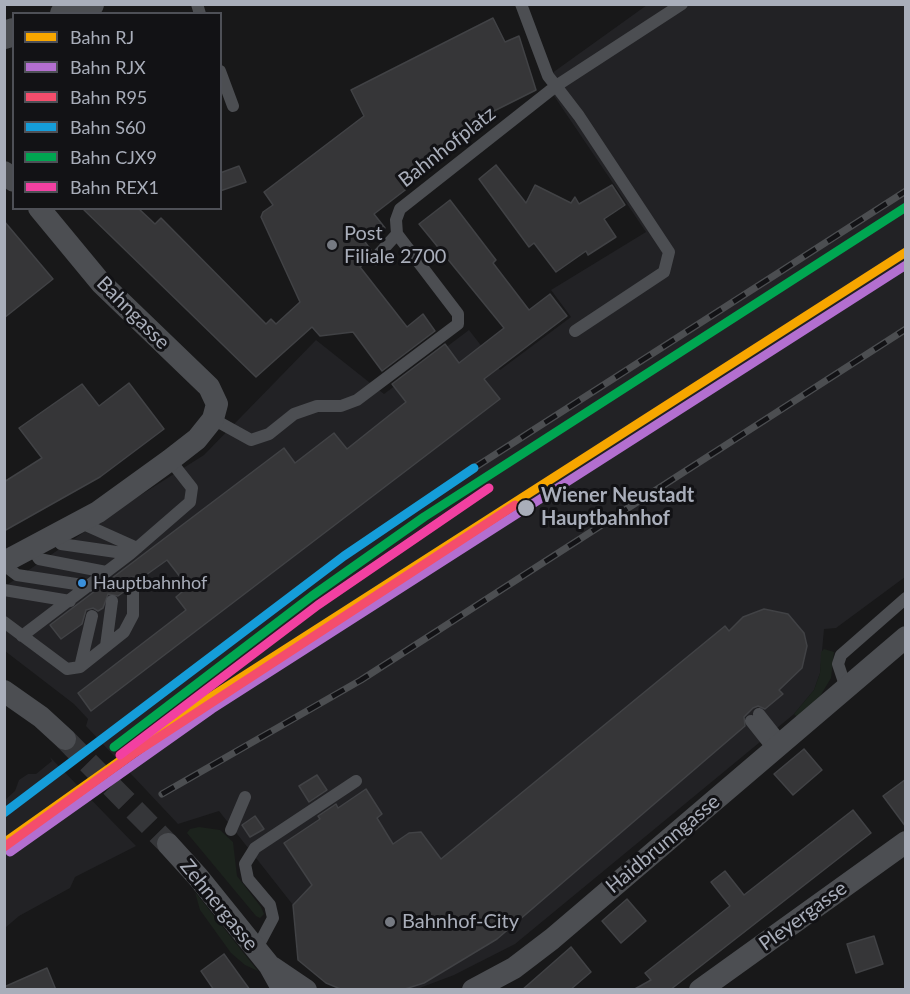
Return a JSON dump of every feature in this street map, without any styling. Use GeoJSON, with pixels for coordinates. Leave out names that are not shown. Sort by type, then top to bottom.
{"type":"FeatureCollection","features":[{"type":"Feature","properties":{"kind":"street"},"geometry":{"type":"LineString","coordinates":[[69,12],[90,4]]}},
{"type":"Feature","properties":{"kind":"street","name":"Bahngasse"},"geometry":{"type":"LineString","coordinates":[[41,210],[101,283],[209,387],[217,404],[213,419]]}},
{"type":"Feature","properties":{"kind":"street"},"geometry":{"type":"LineString","coordinates":[[4,564],[31,547],[98,512],[197,439],[213,419]]}},
{"type":"Feature","properties":{"kind":"street","name":"Haidbrunngasse"},"geometry":{"type":"LineString","coordinates":[[473,990],[514,968],[552,939],[906,637]]}},
{"type":"Feature","properties":{"kind":"street"},"geometry":{"type":"LineString","coordinates":[[4,691],[65,739]]}},
{"type":"Feature","properties":{"kind":"street","name":"Pleyergasse"},"geometry":{"type":"LineString","coordinates":[[702,989],[906,842]]}},
{"type":"Feature","properties":{"kind":"street","name":"Zehnergasse"},"geometry":{"type":"LineString","coordinates":[[168,844],[198,877],[263,958],[283,990]]}},
{"type":"Feature","properties":{"kind":"street","name":"Zehnergasse"},"geometry":{"type":"LineString","coordinates":[[263,958],[306,990]]}},
{"type":"Feature","properties":{"kind":"lane"},"geometry":{"type":"LineString","coordinates":[[521,4],[552,81],[579,116],[669,252],[664,272],[575,332]]}},
{"type":"Feature","properties":{"kind":"lane","name":"Bahnhofplatz"},"geometry":{"type":"LineString","coordinates":[[397,234],[396,220],[400,209],[552,81],[682,4]]}},
{"type":"Feature","properties":{"kind":"lane"},"geometry":{"type":"LineString","coordinates":[[222,76],[233,106]]}},
{"type":"Feature","properties":{"kind":"lane"},"geometry":{"type":"LineString","coordinates":[[213,419],[251,440],[268,434],[294,414],[317,406],[341,406],[357,400],[458,324],[458,314],[425,278],[397,234],[377,256],[377,261]]}},
{"type":"Feature","properties":{"kind":"lane"},"geometry":{"type":"LineString","coordinates":[[22,636],[133,555],[190,502],[192,488],[170,460]]}},
{"type":"Feature","properties":{"kind":"lane"},"geometry":{"type":"LineString","coordinates":[[78,522],[133,555]]}},
{"type":"Feature","properties":{"kind":"lane"},"geometry":{"type":"LineString","coordinates":[[54,536],[61,544],[133,555]]}},
{"type":"Feature","properties":{"kind":"lane"},"geometry":{"type":"LineString","coordinates":[[31,547],[39,559],[110,573]]}},
{"type":"Feature","properties":{"kind":"lane"},"geometry":{"type":"LineString","coordinates":[[4,564],[17,575],[92,587]]}},
{"type":"Feature","properties":{"kind":"lane"},"geometry":{"type":"LineString","coordinates":[[4,622],[67,669],[81,667],[124,632],[133,615],[133,585]]}},
{"type":"Feature","properties":{"kind":"lane"},"geometry":{"type":"LineString","coordinates":[[4,590],[70,601]]}},
{"type":"Feature","properties":{"kind":"lane"},"geometry":{"type":"LineString","coordinates":[[846,688],[838,664],[841,655],[906,597]]}},
{"type":"Feature","properties":{"kind":"lane"},"geometry":{"type":"LineString","coordinates":[[106,646],[112,601]]}},
{"type":"Feature","properties":{"kind":"lane"},"geometry":{"type":"LineString","coordinates":[[81,667],[92,616]]}},
{"type":"Feature","properties":{"kind":"lane"},"geometry":{"type":"LineString","coordinates":[[755,718],[778,747]]}},
{"type":"Feature","properties":{"kind":"lane"},"geometry":{"type":"LineString","coordinates":[[263,958],[273,918],[270,905],[248,879],[245,864],[255,848],[356,781]]}},
{"type":"Feature","properties":{"kind":"lane"},"geometry":{"type":"LineString","coordinates":[[231,830],[245,797]]}},
{"type":"Feature","properties":{"kind":"shaded area"},"geometry":{"type":"Polygon","coordinates":[[[647,5],[905,5],[905,577],[836,628],[824,629],[820,673],[814,690],[794,714],[515,944],[454,975],[417,989],[343,989],[326,983],[298,960],[293,905],[219,811],[178,824],[86,726],[88,719],[74,704],[5,651],[4,587],[109,515],[204,455],[316,340],[384,394],[469,330],[500,370],[571,317],[551,290],[646,232],[548,87],[548,76],[647,5]]]}},
{"type":"Feature","properties":{"kind":"shaded area"},"geometry":{"type":"Polygon","coordinates":[[[824,649],[834,652],[831,678],[819,698],[797,717],[794,714],[814,690],[820,673],[821,652],[824,649]]]}},
{"type":"Feature","properties":{"kind":"shaded area"},"geometry":{"type":"Polygon","coordinates":[[[50,757],[136,846],[75,877],[70,888],[19,916],[5,928],[5,800],[15,791],[19,780],[28,774],[36,774],[52,761],[50,757]]]}},
{"type":"Feature","properties":{"kind":"shaded area"},"geometry":{"type":"Polygon","coordinates":[[[199,827],[220,830],[233,842],[237,876],[261,907],[264,914],[260,918],[187,833],[190,829],[199,827]]]}},
{"type":"Feature","properties":{"kind":"shaded area"},"geometry":{"type":"Polygon","coordinates":[[[195,892],[258,971],[245,965],[231,953],[200,910],[195,892]]]}},
{"type":"Feature","properties":{"kind":"building"},"geometry":{"type":"Polygon","coordinates":[[[493,18],[505,42],[519,36],[536,90],[472,122],[405,173],[413,184],[374,214],[385,228],[365,242],[371,250],[369,260],[360,267],[407,327],[423,314],[435,331],[382,371],[353,332],[320,336],[312,327],[256,377],[84,210],[140,210],[155,224],[161,218],[266,324],[271,319],[276,324],[300,302],[261,217],[263,212],[273,205],[264,192],[364,116],[351,90],[493,18]]]}},
{"type":"Feature","properties":{"kind":"building"},"geometry":{"type":"Polygon","coordinates":[[[496,165],[526,203],[535,185],[571,203],[575,197],[579,204],[612,185],[625,205],[604,219],[616,237],[588,255],[586,251],[556,272],[534,243],[529,247],[479,179],[496,165]]]}},
{"type":"Feature","properties":{"kind":"building"},"geometry":{"type":"Polygon","coordinates":[[[239,166],[246,182],[222,190],[222,172],[239,166]]]}},
{"type":"Feature","properties":{"kind":"building"},"geometry":{"type":"Polygon","coordinates":[[[450,200],[496,260],[493,263],[529,310],[550,294],[567,316],[484,379],[500,399],[91,711],[78,693],[186,610],[176,597],[188,587],[167,560],[139,580],[134,577],[128,578],[125,591],[118,596],[108,594],[103,608],[98,611],[93,608],[86,610],[82,624],[61,639],[50,625],[284,448],[295,463],[334,433],[347,449],[406,402],[392,384],[445,344],[459,363],[504,328],[419,224],[450,200]]]}},
{"type":"Feature","properties":{"kind":"building"},"geometry":{"type":"Polygon","coordinates":[[[4,221],[53,279],[4,318],[4,221]]]}},
{"type":"Feature","properties":{"kind":"building"},"geometry":{"type":"Polygon","coordinates":[[[129,383],[164,429],[100,477],[4,531],[4,482],[42,458],[19,428],[82,384],[99,406],[129,383]]]}},
{"type":"Feature","properties":{"kind":"building"},"geometry":{"type":"Polygon","coordinates":[[[764,609],[788,614],[804,633],[807,646],[802,668],[779,690],[783,694],[765,709],[758,706],[753,708],[744,717],[745,726],[497,939],[424,983],[402,990],[343,990],[326,983],[298,960],[293,905],[312,885],[284,843],[320,819],[318,816],[336,804],[338,808],[366,789],[382,814],[377,818],[393,844],[409,833],[421,832],[441,859],[725,626],[729,631],[743,617],[764,609]]]}},
{"type":"Feature","properties":{"kind":"building"},"geometry":{"type":"Polygon","coordinates":[[[804,749],[822,770],[793,795],[774,774],[804,749]]]}},
{"type":"Feature","properties":{"kind":"building"},"geometry":{"type":"Polygon","coordinates":[[[317,775],[327,790],[309,802],[299,786],[317,775]]]}},
{"type":"Feature","properties":{"kind":"building"},"geometry":{"type":"Polygon","coordinates":[[[906,779],[906,827],[883,796],[906,779]]]}},
{"type":"Feature","properties":{"kind":"building"},"geometry":{"type":"Polygon","coordinates":[[[853,810],[871,833],[670,990],[633,990],[651,980],[645,973],[730,906],[711,882],[725,871],[744,895],[853,810]]]}},
{"type":"Feature","properties":{"kind":"building"},"geometry":{"type":"Polygon","coordinates":[[[255,816],[264,829],[250,837],[242,825],[255,816]]]}},
{"type":"Feature","properties":{"kind":"building"},"geometry":{"type":"Polygon","coordinates":[[[627,899],[646,921],[621,943],[602,921],[627,899]]]}},
{"type":"Feature","properties":{"kind":"building"},"geometry":{"type":"Polygon","coordinates":[[[874,936],[883,964],[856,973],[847,944],[874,936]]]}},
{"type":"Feature","properties":{"kind":"building"},"geometry":{"type":"Polygon","coordinates":[[[571,947],[591,972],[570,990],[522,990],[571,947]]]}},
{"type":"Feature","properties":{"kind":"building"},"geometry":{"type":"Polygon","coordinates":[[[224,954],[250,990],[214,990],[201,971],[224,954]]]}},
{"type":"Feature","properties":{"kind":"building"},"geometry":{"type":"Polygon","coordinates":[[[47,968],[56,990],[4,990],[4,987],[47,968]]]}},
{"type":"Feature","properties":{"kind":"tunnel"},"geometry":{"type":"LineString","coordinates":[[65,739],[168,844]]}},
{"type":"Feature","properties":{"kind":"railway"},"geometry":{"type":"LineString","coordinates":[[474,468],[906,191]]}},
{"type":"Feature","properties":{"kind":"railway"},"geometry":{"type":"LineString","coordinates":[[162,794],[361,680],[906,329]]}},
{"type":"Feature","properties":{"kind":"rail line","name":"CJX9"},"geometry":{"type":"LineString","coordinates":[[114,747],[312,596],[424,517],[906,207]]}},
{"type":"Feature","properties":{"kind":"rail line","name":"RJ"},"geometry":{"type":"LineString","coordinates":[[4,843],[206,700],[906,252]]}},
{"type":"Feature","properties":{"kind":"rail line","name":"RJX"},"geometry":{"type":"LineString","coordinates":[[10,852],[212,709],[906,265]]}},
{"type":"Feature","properties":{"kind":"rail line","name":"S60"},"geometry":{"type":"LineString","coordinates":[[4,813],[344,556],[474,468]]}},
{"type":"Feature","properties":{"kind":"rail line","name":"REX1"},"geometry":{"type":"LineString","coordinates":[[120,755],[318,605],[489,488]]}},
{"type":"Feature","properties":{"kind":"rail line","name":"R95"},"geometry":{"type":"LineString","coordinates":[[4,847],[133,754],[515,505]]}},
{"type":"Feature","properties":{"kind":"place","name":"Post Filiale 2700"},"geometry":{"type":"Point","coordinates":[332,245]}},
{"type":"Feature","properties":{"kind":"place","name":"Wiener Neustadt Hauptbahnhof"},"geometry":{"type":"Point","coordinates":[526,508]}},
{"type":"Feature","properties":{"kind":"place","name":"Hauptbahnhof"},"geometry":{"type":"Point","coordinates":[82,583]}},
{"type":"Feature","properties":{"kind":"place","name":"Bahnhof-City"},"geometry":{"type":"Point","coordinates":[390,922]}}]}
